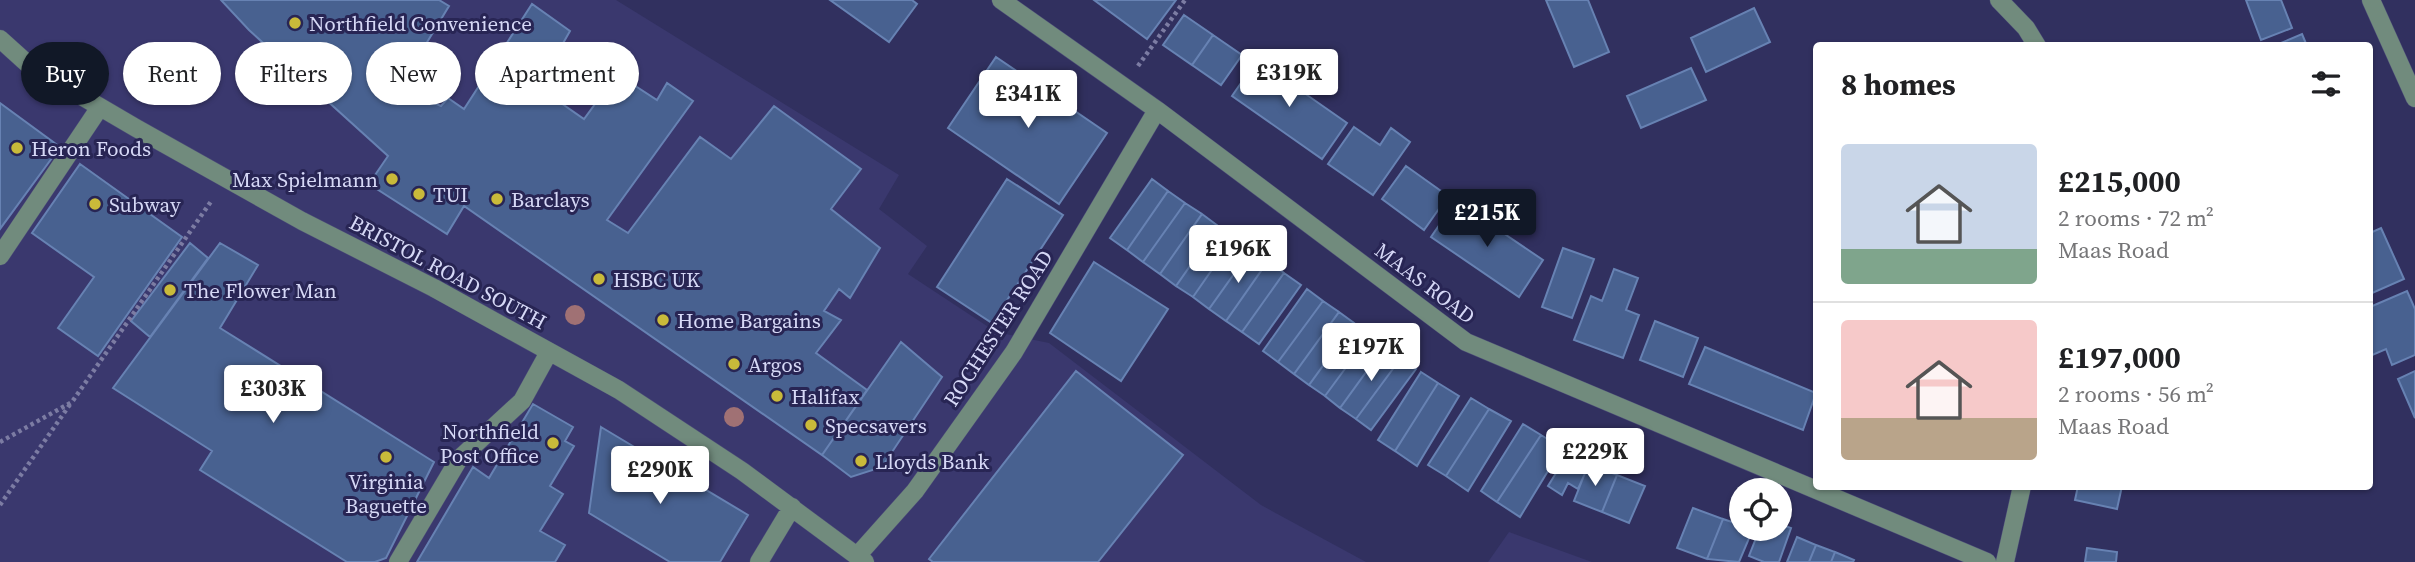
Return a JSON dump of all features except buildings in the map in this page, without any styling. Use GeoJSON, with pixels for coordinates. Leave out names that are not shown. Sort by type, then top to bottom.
{"type":"FeatureCollection","features":[{"type":"Feature","properties":{"kind":"street","name":"MAAS ROAD"},"geometry":{"type":"LineString","coordinates":[[1001,0],[1157,110],[1466,342],[1813,489]]}},
{"type":"Feature","properties":{"kind":"street"},"geometry":{"type":"LineString","coordinates":[[1999,0],[2026,28],[2035,42]]}},
{"type":"Feature","properties":{"kind":"street"},"geometry":{"type":"LineString","coordinates":[[2371,0],[2415,98]]}},
{"type":"Feature","properties":{"kind":"street","name":"BRISTOL ROAD SOUTH"},"geometry":{"type":"LineString","coordinates":[[0,39],[30,66],[100,107],[227,179],[619,390],[792,507],[861,559]]}},
{"type":"Feature","properties":{"kind":"street"},"geometry":{"type":"LineString","coordinates":[[0,256],[100,107]]}},
{"type":"Feature","properties":{"kind":"street","name":"ROCHESTER ROAD"},"geometry":{"type":"LineString","coordinates":[[861,559],[915,491],[1014,352],[1157,110]]}},
{"type":"Feature","properties":{"kind":"street"},"geometry":{"type":"LineString","coordinates":[[398,562],[459,459],[522,401],[548,352]]}},
{"type":"Feature","properties":{"kind":"street","name":"MAAS ROAD"},"geometry":{"type":"LineString","coordinates":[[1816,490],[1987,562]]}},
{"type":"Feature","properties":{"kind":"street"},"geometry":{"type":"LineString","coordinates":[[2005,562],[2021,490]]}},
{"type":"Feature","properties":{"kind":"street"},"geometry":{"type":"LineString","coordinates":[[760,562],[792,507]]}},
{"type":"Feature","properties":{"kind":"path"},"geometry":{"type":"LineString","coordinates":[[1123,87],[1185,0]]}},
{"type":"Feature","properties":{"kind":"path"},"geometry":{"type":"LineString","coordinates":[[0,505],[227,179]]}},
{"type":"Feature","properties":{"kind":"path"},"geometry":{"type":"LineString","coordinates":[[0,442],[72,402]]}},
{"type":"Feature","properties":{"kind":"shaded area"},"geometry":{"type":"Polygon","coordinates":[[[0,0],[616,0],[899,175],[879,209],[927,246],[908,274],[996,332],[1049,343],[1261,505],[1366,562],[0,562],[0,0]]]}},
{"type":"Feature","properties":{"kind":"shaded area"},"geometry":{"type":"Polygon","coordinates":[[[1509,532],[1592,562],[1488,562],[1509,532]]]}},
{"type":"Feature","properties":{"kind":"place","name":"Northfield Convenience"},"geometry":{"type":"Point","coordinates":[295,23]}},
{"type":"Feature","properties":{"kind":"place","name":"Heron Foods"},"geometry":{"type":"Point","coordinates":[17,148]}},
{"type":"Feature","properties":{"kind":"place","name":"Max Spielmann"},"geometry":{"type":"Point","coordinates":[392,179]}},
{"type":"Feature","properties":{"kind":"place","name":"TUI"},"geometry":{"type":"Point","coordinates":[419,194]}},
{"type":"Feature","properties":{"kind":"place","name":"Barclays"},"geometry":{"type":"Point","coordinates":[497,199]}},
{"type":"Feature","properties":{"kind":"place","name":"Subway"},"geometry":{"type":"Point","coordinates":[95,204]}},
{"type":"Feature","properties":{"kind":"place","name":"HSBC UK"},"geometry":{"type":"Point","coordinates":[599,279]}},
{"type":"Feature","properties":{"kind":"place","name":"The Flower Man"},"geometry":{"type":"Point","coordinates":[170,290]}},
{"type":"Feature","properties":{"kind":"place","name":"Home Bargains"},"geometry":{"type":"Point","coordinates":[663,320]}},
{"type":"Feature","properties":{"kind":"place","name":"Argos"},"geometry":{"type":"Point","coordinates":[734,364]}},
{"type":"Feature","properties":{"kind":"place","name":"Halifax"},"geometry":{"type":"Point","coordinates":[777,396]}},
{"type":"Feature","properties":{"kind":"place","name":"Specsavers"},"geometry":{"type":"Point","coordinates":[811,425]}},
{"type":"Feature","properties":{"kind":"place","name":"Northfield Post Office"},"geometry":{"type":"Point","coordinates":[553,443]}},
{"type":"Feature","properties":{"kind":"place","name":"Virginia Baguette"},"geometry":{"type":"Point","coordinates":[386,457]}},
{"type":"Feature","properties":{"kind":"place","name":"Lloyds Bank"},"geometry":{"type":"Point","coordinates":[861,461]}}]}
